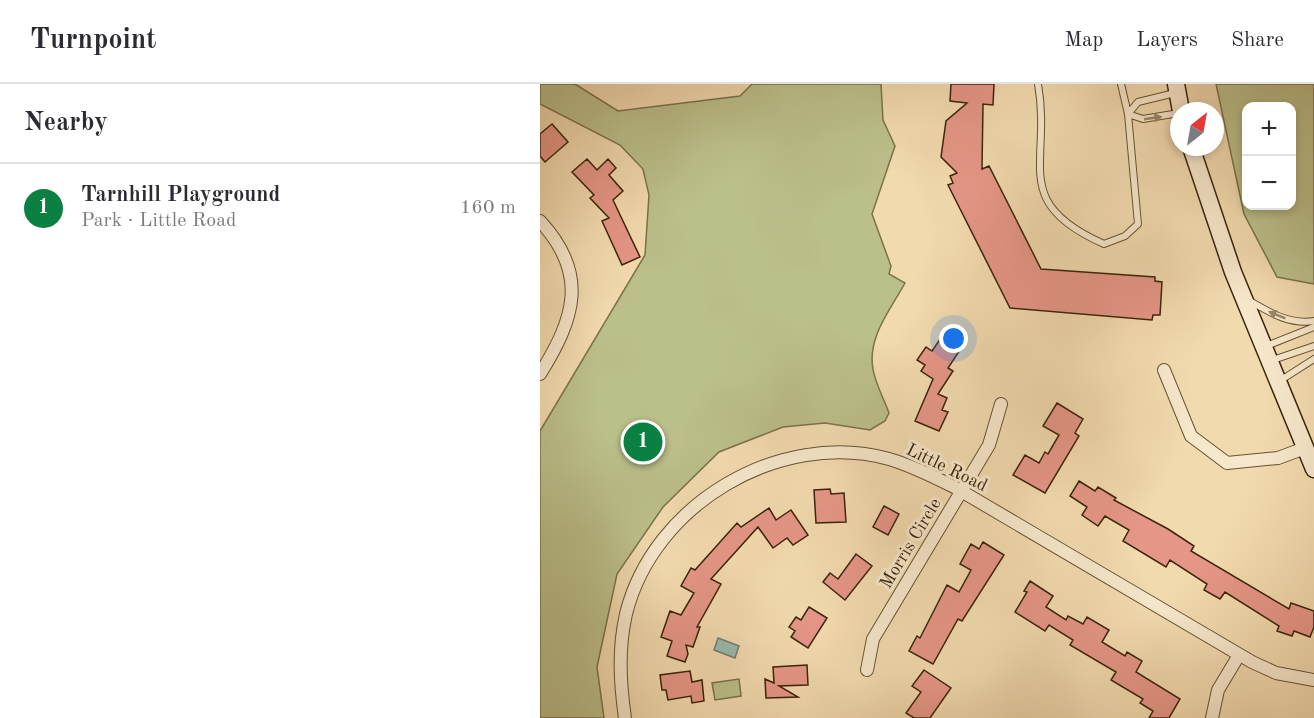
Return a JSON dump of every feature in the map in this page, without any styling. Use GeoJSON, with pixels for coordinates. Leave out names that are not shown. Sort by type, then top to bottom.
{"type":"FeatureCollection","features":[{"type":"Feature","properties":{"kind":"street"},"geometry":{"type":"LineString","coordinates":[[1194,156],[1204,191],[1244,297],[1314,469]]}},
{"type":"Feature","properties":{"kind":"street"},"geometry":{"type":"LineString","coordinates":[[540,221],[566,257],[572,278],[572,303],[567,326],[540,374]]}},
{"type":"Feature","properties":{"kind":"street"},"geometry":{"type":"LineString","coordinates":[[1164,370],[1191,436],[1227,463],[1278,458],[1305,448]]}},
{"type":"Feature","properties":{"kind":"street","name":"Morris Circle"},"geometry":{"type":"LineString","coordinates":[[867,670],[873,639],[989,445],[1001,404]]}},
{"type":"Feature","properties":{"kind":"street","name":"Little Road"},"geometry":{"type":"LineString","coordinates":[[625,718],[620,687],[621,649],[626,613],[640,578],[658,546],[683,517],[711,494],[743,475],[777,461],[813,454],[852,453],[896,462],[923,471],[962,491],[1239,655],[1276,674],[1314,680]]}},
{"type":"Feature","properties":{"kind":"street"},"geometry":{"type":"LineString","coordinates":[[1212,718],[1218,690],[1239,655]]}},
{"type":"Feature","properties":{"kind":"lane"},"geometry":{"type":"LineString","coordinates":[[1038,84],[1043,108],[1039,183],[1052,210],[1078,232],[1104,244],[1125,236],[1138,225],[1128,114],[1121,84]]}},
{"type":"Feature","properties":{"kind":"lane"},"geometry":{"type":"LineString","coordinates":[[1128,114],[1138,102],[1177,88]]}},
{"type":"Feature","properties":{"kind":"lane"},"geometry":{"type":"LineString","coordinates":[[1128,114],[1143,119],[1170,114]]}},
{"type":"Feature","properties":{"kind":"lane"},"geometry":{"type":"LineString","coordinates":[[1244,297],[1277,317],[1303,323],[1314,321]]}},
{"type":"Feature","properties":{"kind":"lane"},"geometry":{"type":"LineString","coordinates":[[1266,354],[1314,327]]}},
{"type":"Feature","properties":{"kind":"lane"},"geometry":{"type":"LineString","coordinates":[[1266,354],[1314,346]]}},
{"type":"Feature","properties":{"kind":"lane"},"geometry":{"type":"LineString","coordinates":[[1278,382],[1314,359]]}},
{"type":"Feature","properties":{"kind":"green space"},"geometry":{"type":"Polygon","coordinates":[[[540,84],[575,84],[618,111],[740,96],[752,84],[881,84],[883,120],[895,146],[872,214],[891,266],[889,274],[905,283],[877,335],[872,357],[874,374],[889,413],[885,421],[870,430],[825,423],[783,427],[719,452],[663,507],[617,574],[597,667],[604,718],[540,718],[540,431],[645,255],[649,195],[643,169],[620,145],[540,104],[540,84]]]}},
{"type":"Feature","properties":{"kind":"green space"},"geometry":{"type":"Polygon","coordinates":[[[1216,84],[1314,84],[1314,284],[1277,277],[1243,210],[1296,210],[1296,102],[1242,102],[1242,205],[1224,121],[1224,102],[1220,102],[1216,84]]]}},
{"type":"Feature","properties":{"kind":"green space"},"geometry":{"type":"Polygon","coordinates":[[[739,679],[741,696],[715,700],[712,683],[739,679]]]}},
{"type":"Feature","properties":{"kind":"water"},"geometry":{"type":"Polygon","coordinates":[[[718,638],[739,646],[735,658],[714,650],[718,638]]]}},
{"type":"Feature","properties":{"kind":"building"},"geometry":{"type":"Polygon","coordinates":[[[951,84],[994,84],[993,105],[983,104],[982,169],[989,166],[1041,269],[1155,277],[1155,281],[1162,282],[1160,315],[1153,315],[1152,320],[1010,308],[948,185],[953,183],[950,176],[957,173],[941,157],[946,121],[967,103],[950,101],[951,84]]]}},
{"type":"Feature","properties":{"kind":"building"},"geometry":{"type":"Polygon","coordinates":[[[552,124],[568,142],[545,162],[540,156],[540,134],[552,124]]]}},
{"type":"Feature","properties":{"kind":"building"},"geometry":{"type":"Polygon","coordinates":[[[587,159],[597,170],[608,159],[616,168],[609,175],[623,191],[613,200],[640,257],[622,265],[602,221],[609,218],[590,198],[594,195],[572,172],[587,159]]]}},
{"type":"Feature","properties":{"kind":"building"},"geometry":{"type":"Polygon","coordinates":[[[945,332],[964,344],[948,368],[953,371],[938,394],[947,398],[942,410],[948,412],[939,431],[915,421],[933,379],[921,371],[925,365],[917,360],[926,347],[932,351],[945,332]]]}},
{"type":"Feature","properties":{"kind":"building"},"geometry":{"type":"Polygon","coordinates":[[[1057,403],[1083,419],[1075,433],[1079,436],[1045,493],[1013,475],[1025,455],[1039,463],[1045,452],[1048,454],[1059,435],[1043,426],[1057,403]]]}},
{"type":"Feature","properties":{"kind":"building"},"geometry":{"type":"Polygon","coordinates":[[[1079,481],[1095,491],[1098,487],[1116,498],[1114,500],[1168,529],[1194,546],[1191,551],[1289,609],[1291,603],[1314,611],[1314,627],[1310,637],[1294,631],[1292,636],[1277,631],[1279,626],[1225,592],[1220,599],[1204,590],[1207,584],[1170,560],[1166,567],[1123,541],[1129,530],[1105,516],[1098,526],[1082,515],[1087,507],[1070,496],[1079,481]]]}},
{"type":"Feature","properties":{"kind":"building"},"geometry":{"type":"Polygon","coordinates":[[[830,489],[831,494],[844,493],[846,522],[816,523],[814,490],[830,489]]]}},
{"type":"Feature","properties":{"kind":"building"},"geometry":{"type":"Polygon","coordinates":[[[884,506],[899,514],[888,535],[873,527],[884,506]]]}},
{"type":"Feature","properties":{"kind":"building"},"geometry":{"type":"Polygon","coordinates":[[[769,508],[776,520],[791,510],[808,535],[793,545],[787,538],[773,548],[758,527],[711,579],[721,584],[697,627],[700,627],[693,647],[686,645],[688,654],[685,662],[667,656],[672,641],[661,637],[670,611],[681,615],[694,593],[681,586],[691,568],[695,570],[737,523],[741,527],[769,508]]]}},
{"type":"Feature","properties":{"kind":"building"},"geometry":{"type":"Polygon","coordinates":[[[983,542],[1004,555],[962,621],[958,619],[933,664],[909,651],[917,636],[920,638],[947,585],[959,592],[971,570],[960,564],[971,544],[979,549],[983,542]]]}},
{"type":"Feature","properties":{"kind":"building"},"geometry":{"type":"Polygon","coordinates":[[[856,554],[872,566],[845,600],[823,582],[830,573],[838,579],[856,554]]]}},
{"type":"Feature","properties":{"kind":"building"},"geometry":{"type":"Polygon","coordinates":[[[1030,581],[1053,596],[1046,607],[1066,620],[1068,616],[1083,624],[1087,617],[1109,630],[1102,642],[1125,656],[1127,652],[1142,661],[1136,672],[1180,699],[1169,718],[1149,718],[1153,711],[1140,703],[1143,699],[1111,680],[1116,672],[1070,645],[1073,640],[1049,625],[1045,631],[1015,612],[1027,592],[1024,591],[1030,581]]]}},
{"type":"Feature","properties":{"kind":"building"},"geometry":{"type":"Polygon","coordinates":[[[809,607],[827,618],[808,648],[791,637],[795,631],[789,627],[796,617],[801,620],[809,607]]]}},
{"type":"Feature","properties":{"kind":"building"},"geometry":{"type":"Polygon","coordinates":[[[807,665],[808,685],[779,686],[798,697],[766,698],[765,679],[774,683],[773,667],[807,665]]]}},
{"type":"Feature","properties":{"kind":"building"},"geometry":{"type":"Polygon","coordinates":[[[924,670],[951,688],[930,718],[914,718],[906,713],[921,692],[912,686],[924,670]]]}},
{"type":"Feature","properties":{"kind":"building"},"geometry":{"type":"Polygon","coordinates":[[[690,671],[692,682],[702,680],[704,701],[692,703],[691,696],[668,700],[666,690],[662,690],[660,675],[690,671]]]}},
{"type":"Feature","properties":{"kind":"place","name":"Tarnhill Playground"},"geometry":{"type":"Point","coordinates":[643,442]}}]}
